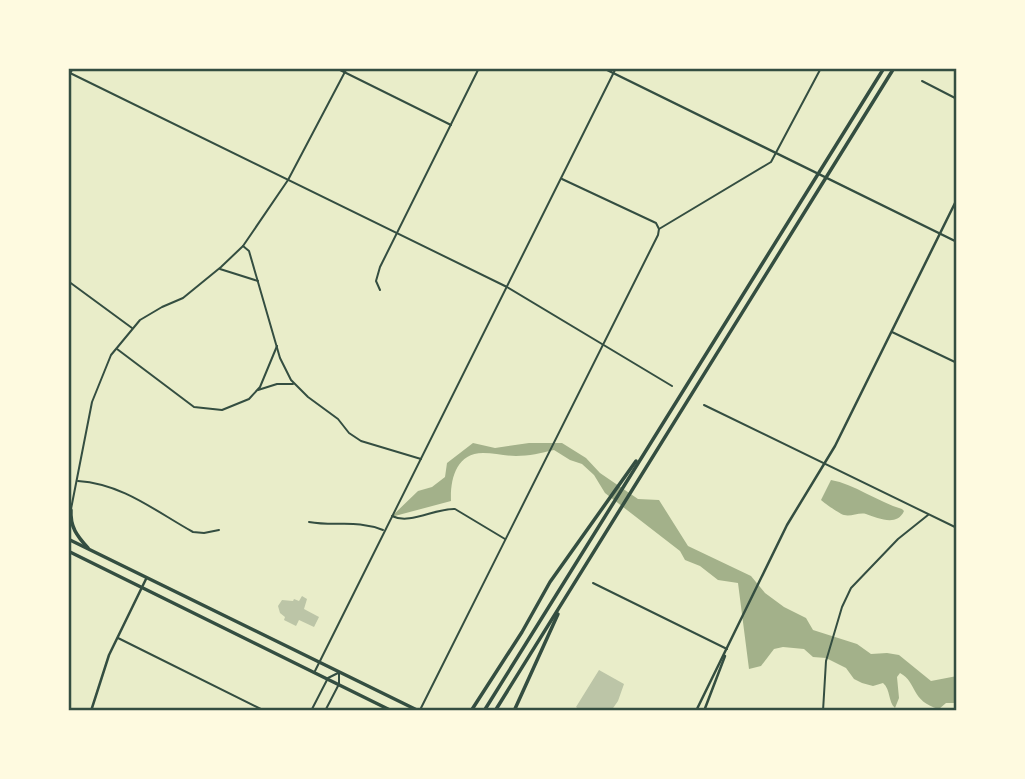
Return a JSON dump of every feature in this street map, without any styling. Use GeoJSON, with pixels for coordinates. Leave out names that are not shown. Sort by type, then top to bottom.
{"type":"FeatureCollection","features":[{"type":"Feature","properties":{"kind":"main road"},"geometry":{"type":"LineString","coordinates":[[484,711],[884,68]]}},
{"type":"Feature","properties":{"kind":"main road"},"geometry":{"type":"LineString","coordinates":[[495,711],[894,68]]}},
{"type":"Feature","properties":{"kind":"main road"},"geometry":{"type":"LineString","coordinates":[[471,711],[556,573],[610,494],[648,445]]}},
{"type":"Feature","properties":{"kind":"main road"},"geometry":{"type":"LineString","coordinates":[[71,510],[70,519],[74,532],[89,550]]}},
{"type":"Feature","properties":{"kind":"main road"},"geometry":{"type":"LineString","coordinates":[[68,539],[419,711]]}},
{"type":"Feature","properties":{"kind":"main road"},"geometry":{"type":"LineString","coordinates":[[68,551],[392,711]]}},
{"type":"Feature","properties":{"kind":"main road"},"geometry":{"type":"LineString","coordinates":[[514,711],[564,601]]}},
{"type":"Feature","properties":{"kind":"street"},"geometry":{"type":"LineString","coordinates":[[73,68],[69,74],[507,287],[672,386]]}},
{"type":"Feature","properties":{"kind":"street"},"geometry":{"type":"LineString","coordinates":[[336,68],[451,125]]}},
{"type":"Feature","properties":{"kind":"street"},"geometry":{"type":"LineString","coordinates":[[68,517],[95,394],[103,371],[116,348],[132,328],[162,307],[183,298],[243,246],[288,180],[347,68]]}},
{"type":"Feature","properties":{"kind":"street"},"geometry":{"type":"LineString","coordinates":[[380,290],[376,281],[377,275],[478,68]]}},
{"type":"Feature","properties":{"kind":"street"},"geometry":{"type":"LineString","coordinates":[[603,68],[957,242]]}},
{"type":"Feature","properties":{"kind":"street"},"geometry":{"type":"LineString","coordinates":[[315,672],[616,68]]}},
{"type":"Feature","properties":{"kind":"street"},"geometry":{"type":"LineString","coordinates":[[419,711],[659,229],[771,162],[821,68]]}},
{"type":"Feature","properties":{"kind":"street"},"geometry":{"type":"LineString","coordinates":[[922,81],[957,99]]}},
{"type":"Feature","properties":{"kind":"street"},"geometry":{"type":"LineString","coordinates":[[561,178],[656,223],[659,229]]}},
{"type":"Feature","properties":{"kind":"street"},"geometry":{"type":"LineString","coordinates":[[696,711],[787,525],[825,464],[957,199]]}},
{"type":"Feature","properties":{"kind":"street"},"geometry":{"type":"LineString","coordinates":[[243,246],[249,251],[283,367],[295,384],[338,419],[349,433],[361,440],[421,459]]}},
{"type":"Feature","properties":{"kind":"street"},"geometry":{"type":"LineString","coordinates":[[219,269],[258,281]]}},
{"type":"Feature","properties":{"kind":"street"},"geometry":{"type":"LineString","coordinates":[[68,281],[132,328]]}},
{"type":"Feature","properties":{"kind":"street"},"geometry":{"type":"LineString","coordinates":[[891,331],[957,363]]}},
{"type":"Feature","properties":{"kind":"street"},"geometry":{"type":"LineString","coordinates":[[116,348],[194,407],[222,410],[249,399],[257,390],[277,345]]}},
{"type":"Feature","properties":{"kind":"street"},"geometry":{"type":"LineString","coordinates":[[257,390],[277,384],[295,384]]}},
{"type":"Feature","properties":{"kind":"street"},"geometry":{"type":"LineString","coordinates":[[704,405],[957,528]]}},
{"type":"Feature","properties":{"kind":"street"},"geometry":{"type":"LineString","coordinates":[[77,480],[96,482],[123,491],[192,532],[219,530]]}},
{"type":"Feature","properties":{"kind":"street"},"geometry":{"type":"LineString","coordinates":[[391,515],[404,519],[455,509],[505,539]]}},
{"type":"Feature","properties":{"kind":"street"},"geometry":{"type":"LineString","coordinates":[[823,711],[826,661],[842,607],[855,581],[898,539],[929,514]]}},
{"type":"Feature","properties":{"kind":"street"},"geometry":{"type":"LineString","coordinates":[[309,522],[330,526],[360,523],[384,531]]}},
{"type":"Feature","properties":{"kind":"street"},"geometry":{"type":"LineString","coordinates":[[91,711],[98,684],[117,638],[147,578]]}},
{"type":"Feature","properties":{"kind":"street"},"geometry":{"type":"LineString","coordinates":[[593,583],[727,649]]}},
{"type":"Feature","properties":{"kind":"street"},"geometry":{"type":"LineString","coordinates":[[117,638],[265,711]]}},
{"type":"Feature","properties":{"kind":"street"},"geometry":{"type":"LineString","coordinates":[[704,711],[727,649]]}},
{"type":"Feature","properties":{"kind":"street"},"geometry":{"type":"LineString","coordinates":[[311,711],[328,678],[339,672],[339,684],[325,711]]}},
{"type":"Feature","properties":{"kind":"street"},"geometry":{"type":"LineString","coordinates":[[704,696],[709,699]]}},
{"type":"Feature","properties":{"kind":"shaded area"},"geometry":{"type":"Polygon","coordinates":[[[473,443],[495,448],[529,443],[562,443],[586,458],[600,473],[638,499],[659,500],[688,546],[751,576],[765,593],[806,618],[813,630],[857,644],[871,654],[899,655],[931,681],[957,676],[957,703],[946,703],[939,709],[930,706],[900,673],[897,677],[899,698],[895,708],[883,683],[873,686],[862,683],[854,679],[846,668],[826,658],[813,657],[804,649],[774,649],[761,666],[749,669],[738,583],[718,580],[700,566],[685,560],[680,551],[605,493],[594,475],[582,464],[554,450],[521,456],[474,454],[466,458],[457,469],[451,501],[391,517],[418,491],[432,487],[445,477],[447,463],[473,443]]]}},
{"type":"Feature","properties":{"kind":"shaded area"},"geometry":{"type":"Polygon","coordinates":[[[831,480],[904,511],[897,519],[892,520],[863,514],[842,514],[821,500],[831,480]]]}},
{"type":"Feature","properties":{"kind":"building"},"geometry":{"type":"Polygon","coordinates":[[[302,596],[307,599],[304,609],[319,617],[314,627],[299,620],[296,626],[284,620],[285,617],[280,613],[278,606],[282,600],[299,601],[302,596]]]}},
{"type":"Feature","properties":{"kind":"building"},"geometry":{"type":"Polygon","coordinates":[[[599,670],[624,684],[618,701],[611,711],[581,711],[576,707],[599,670]]]}}]}
